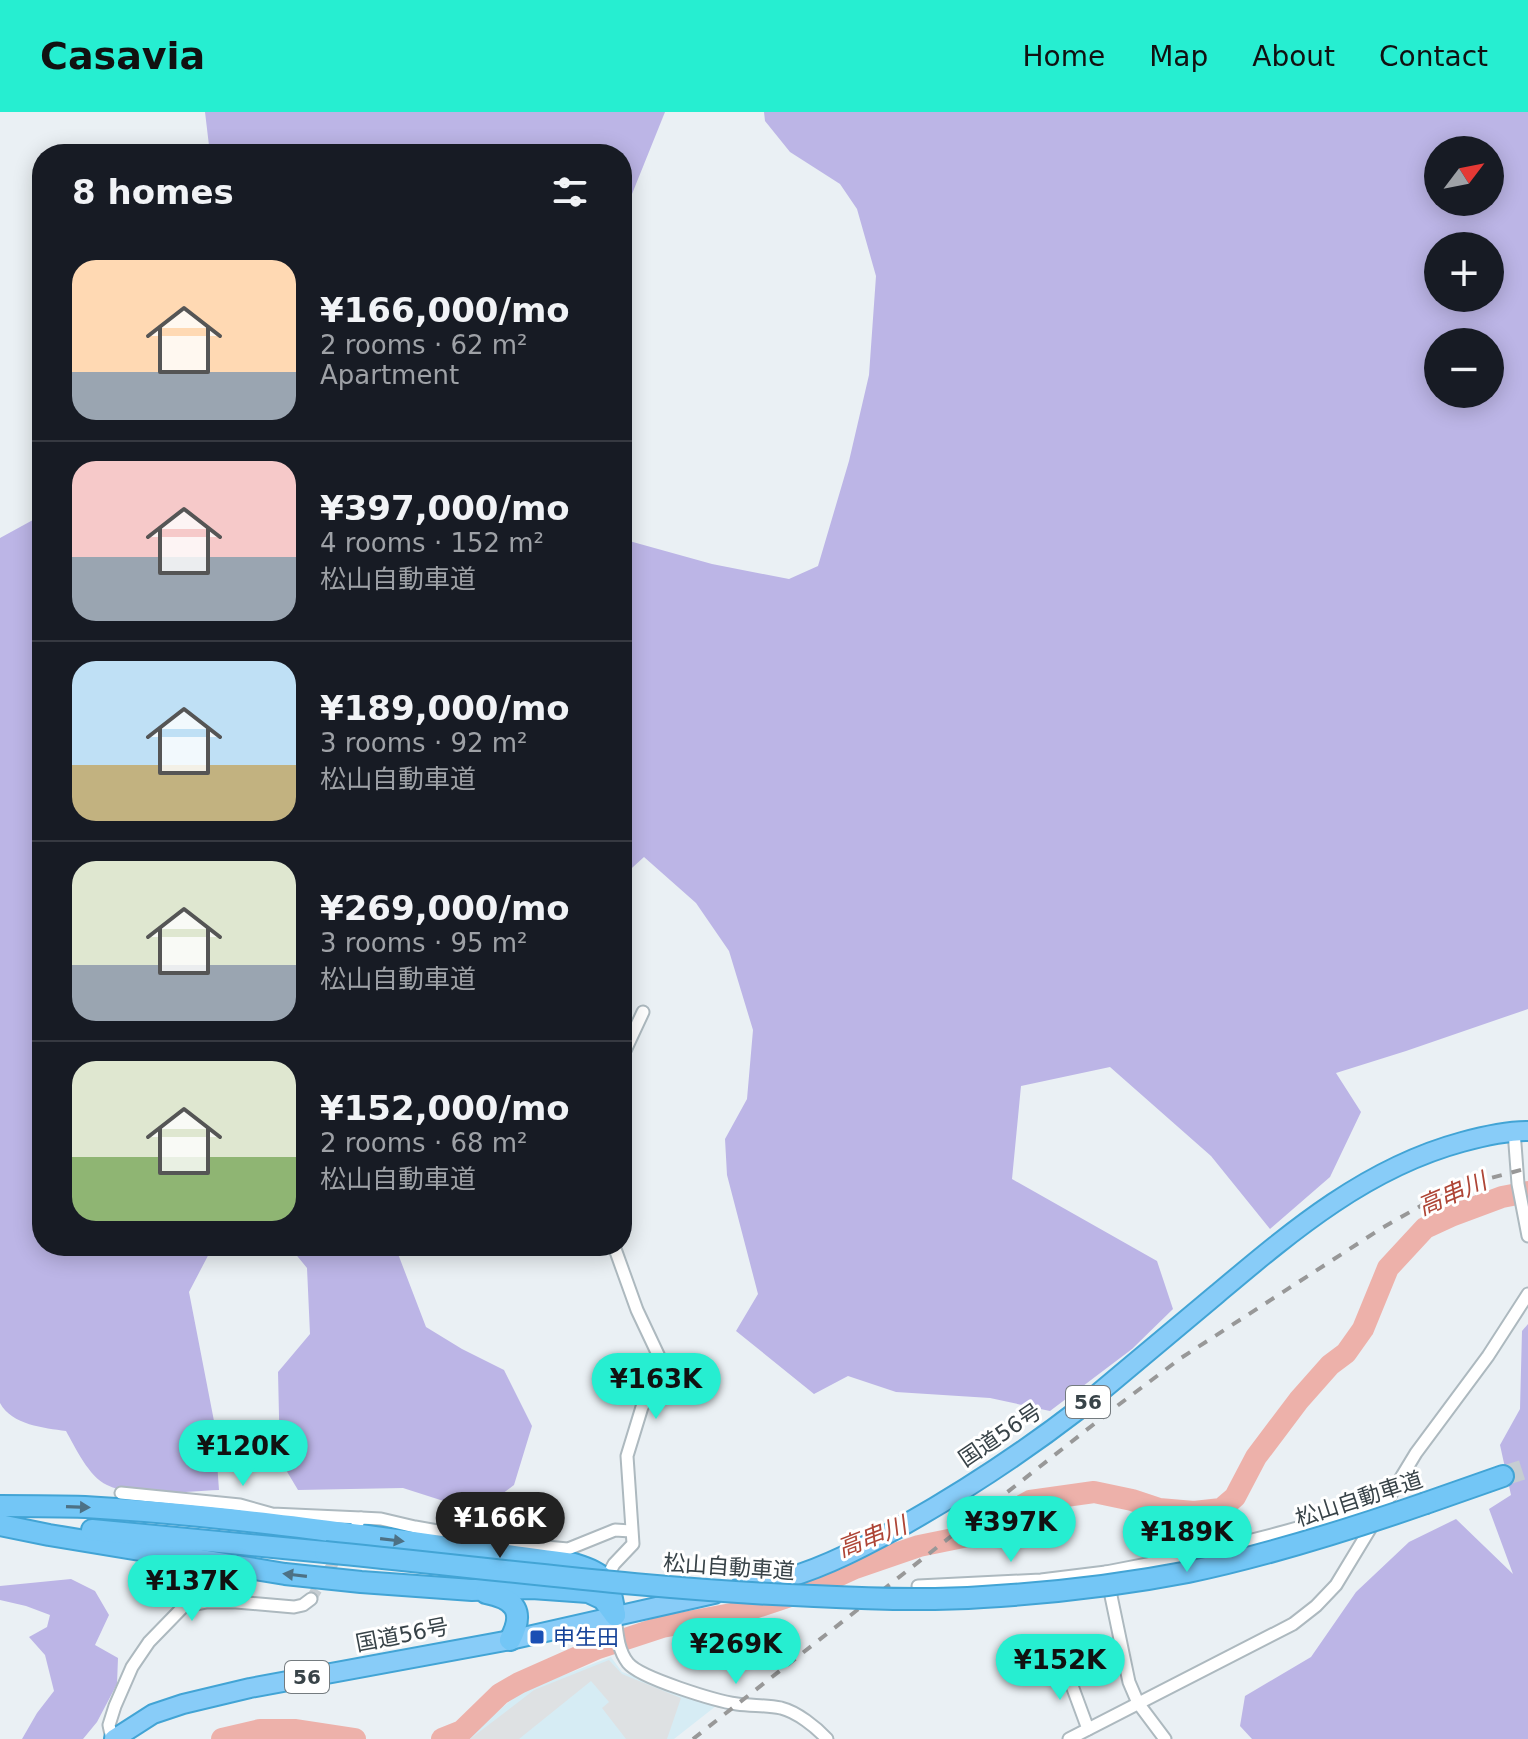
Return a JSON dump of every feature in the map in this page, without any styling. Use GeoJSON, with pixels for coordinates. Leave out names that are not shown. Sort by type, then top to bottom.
{"type":"FeatureCollection","features":[{"type":"Feature","properties":{"kind":"highway","name":"国道56号"},"geometry":{"type":"LineString","coordinates":[[113,1739],[153,1714],[183,1704],[250,1688],[616,1622],[787,1578],[825,1564],[945,1501],[1047,1434],[1290,1232],[1338,1198],[1423,1154],[1480,1137],[1521,1131]]}},
{"type":"Feature","properties":{"kind":"highway","name":"松山自動車道"},"geometry":{"type":"LineString","coordinates":[[603,1585],[850,1598],[935,1599],[1030,1594],[1187,1572],[1270,1552],[1327,1536],[1503,1476]]}},
{"type":"Feature","properties":{"kind":"highway"},"geometry":{"type":"LineString","coordinates":[[0,1506],[85,1507],[270,1525],[574,1564],[596,1571],[603,1585],[603,1599],[616,1622]]}},
{"type":"Feature","properties":{"kind":"highway"},"geometry":{"type":"LineString","coordinates":[[0,1523],[325,1552],[603,1585]]}},
{"type":"Feature","properties":{"kind":"highway"},"geometry":{"type":"LineString","coordinates":[[0,1523],[49,1535],[285,1574],[361,1582],[472,1590],[532,1588],[572,1591],[603,1585]]}},
{"type":"Feature","properties":{"kind":"highway"},"geometry":{"type":"LineString","coordinates":[[472,1590],[501,1596],[512,1604],[518,1616],[518,1625],[510,1640]]}},
{"type":"Feature","properties":{"kind":"street"},"geometry":{"type":"LineString","coordinates":[[632,1036],[643,1012]]}},
{"type":"Feature","properties":{"kind":"street"},"geometry":{"type":"LineString","coordinates":[[1521,1131],[1518,1184],[1528,1236]]}},
{"type":"Feature","properties":{"kind":"street"},"geometry":{"type":"LineString","coordinates":[[603,1585],[614,1564],[633,1544],[627,1456],[642,1407],[662,1371],[662,1363],[637,1310],[618,1256]]}},
{"type":"Feature","properties":{"kind":"street"},"geometry":{"type":"LineString","coordinates":[[1069,1739],[1293,1624],[1316,1606],[1336,1585],[1416,1453],[1488,1356],[1528,1294]]}},
{"type":"Feature","properties":{"kind":"street"},"geometry":{"type":"LineString","coordinates":[[121,1493],[240,1505],[272,1514],[359,1521],[381,1519],[512,1544],[568,1549],[615,1530],[631,1531]]}},
{"type":"Feature","properties":{"kind":"street"},"geometry":{"type":"LineString","coordinates":[[918,1586],[1041,1580],[1106,1572],[1261,1539],[1388,1500]]}},
{"type":"Feature","properties":{"kind":"street"},"geometry":{"type":"LineString","coordinates":[[1106,1572],[1129,1682],[1138,1703],[1165,1739]]}},
{"type":"Feature","properties":{"kind":"street"},"geometry":{"type":"LineString","coordinates":[[113,1739],[109,1725],[132,1667],[149,1642],[184,1606],[236,1602],[294,1607],[311,1599]]}},
{"type":"Feature","properties":{"kind":"street"},"geometry":{"type":"LineString","coordinates":[[616,1622],[620,1647],[634,1669],[720,1700],[782,1708],[817,1729],[827,1739]]}},
{"type":"Feature","properties":{"kind":"street"},"geometry":{"type":"LineString","coordinates":[[1064,1664],[1088,1729]]}},
{"type":"Feature","properties":{"kind":"shaded area"},"geometry":{"type":"Polygon","coordinates":[[[205,112],[665,112],[632,194],[632,144],[209,144],[205,112]]]}},
{"type":"Feature","properties":{"kind":"shaded area"},"geometry":{"type":"Polygon","coordinates":[[[764,112],[1528,112],[1528,1009],[1336,1073],[1361,1112],[1330,1177],[1270,1229],[1211,1156],[1110,1067],[1021,1086],[1012,1179],[1157,1261],[1173,1309],[1132,1349],[1050,1411],[990,1398],[896,1392],[848,1376],[814,1394],[736,1331],[758,1294],[727,1175],[725,1139],[747,1099],[753,1030],[729,951],[696,903],[644,857],[632,868],[632,542],[712,564],[789,579],[818,566],[849,461],[869,375],[876,276],[857,209],[840,184],[790,152],[765,121],[764,112]]]}},
{"type":"Feature","properties":{"kind":"shaded area"},"geometry":{"type":"Polygon","coordinates":[[[32,520],[32,1256],[208,1256],[189,1292],[214,1421],[219,1490],[147,1493],[107,1485],[88,1469],[66,1431],[20,1421],[0,1403],[0,538],[32,520]]]}},
{"type":"Feature","properties":{"kind":"shaded area"},"geometry":{"type":"Polygon","coordinates":[[[297,1256],[399,1256],[426,1327],[504,1370],[532,1426],[514,1485],[478,1512],[403,1488],[298,1490],[280,1460],[278,1372],[310,1334],[307,1268],[297,1256]]]}},
{"type":"Feature","properties":{"kind":"shaded area"},"geometry":{"type":"Polygon","coordinates":[[[1528,1324],[1528,1739],[1252,1739],[1240,1726],[1245,1696],[1311,1657],[1356,1592],[1409,1542],[1456,1519],[1513,1574],[1489,1509],[1511,1495],[1500,1445],[1520,1409],[1522,1331],[1528,1324]]]}},
{"type":"Feature","properties":{"kind":"shaded area"},"geometry":{"type":"Polygon","coordinates":[[[71,1579],[95,1591],[109,1615],[95,1645],[118,1658],[117,1684],[97,1722],[83,1739],[22,1739],[54,1691],[45,1655],[29,1637],[47,1627],[50,1615],[0,1600],[0,1586],[71,1579]]]}},
{"type":"Feature","properties":{"kind":"shaded area"},"geometry":{"type":"Polygon","coordinates":[[[611,1657],[622,1672],[716,1706],[674,1739],[465,1739],[517,1695],[611,1657]]]}},
{"type":"Feature","properties":{"kind":"shaded area"},"geometry":{"type":"Polygon","coordinates":[[[609,1660],[622,1674],[681,1698],[667,1739],[626,1739],[602,1708],[609,1702],[591,1681],[519,1739],[470,1739],[534,1690],[609,1660]]]}},
{"type":"Feature","properties":{"kind":"waterway","name":"高串川"},"geometry":{"type":"LineString","coordinates":[[442,1739],[462,1731],[500,1694],[598,1648],[662,1627],[742,1612],[919,1546],[968,1536],[1030,1501],[1094,1492],[1159,1509],[1194,1512],[1221,1509],[1235,1497],[1256,1457],[1299,1400],[1330,1365],[1346,1353],[1363,1329],[1388,1268],[1425,1228],[1502,1197],[1528,1192]]}},
{"type":"Feature","properties":{"kind":"waterway","name":"高串川"},"geometry":{"type":"LineString","coordinates":[[222,1739],[260,1730],[296,1730],[355,1739]]}},
{"type":"Feature","properties":{"kind":"tunnel"},"geometry":{"type":"LineString","coordinates":[[1503,1476],[1528,1468]]}},
{"type":"Feature","properties":{"kind":"tunnel"},"geometry":{"type":"LineString","coordinates":[[311,1599],[340,1552]]}},
{"type":"Feature","properties":{"kind":"railway"},"geometry":{"type":"LineString","coordinates":[[693,1739],[1181,1358],[1424,1204],[1476,1182],[1528,1168]]}},
{"type":"Feature","properties":{"kind":"place","name":"申生田"},"geometry":{"type":"Point","coordinates":[537,1637]}}]}
